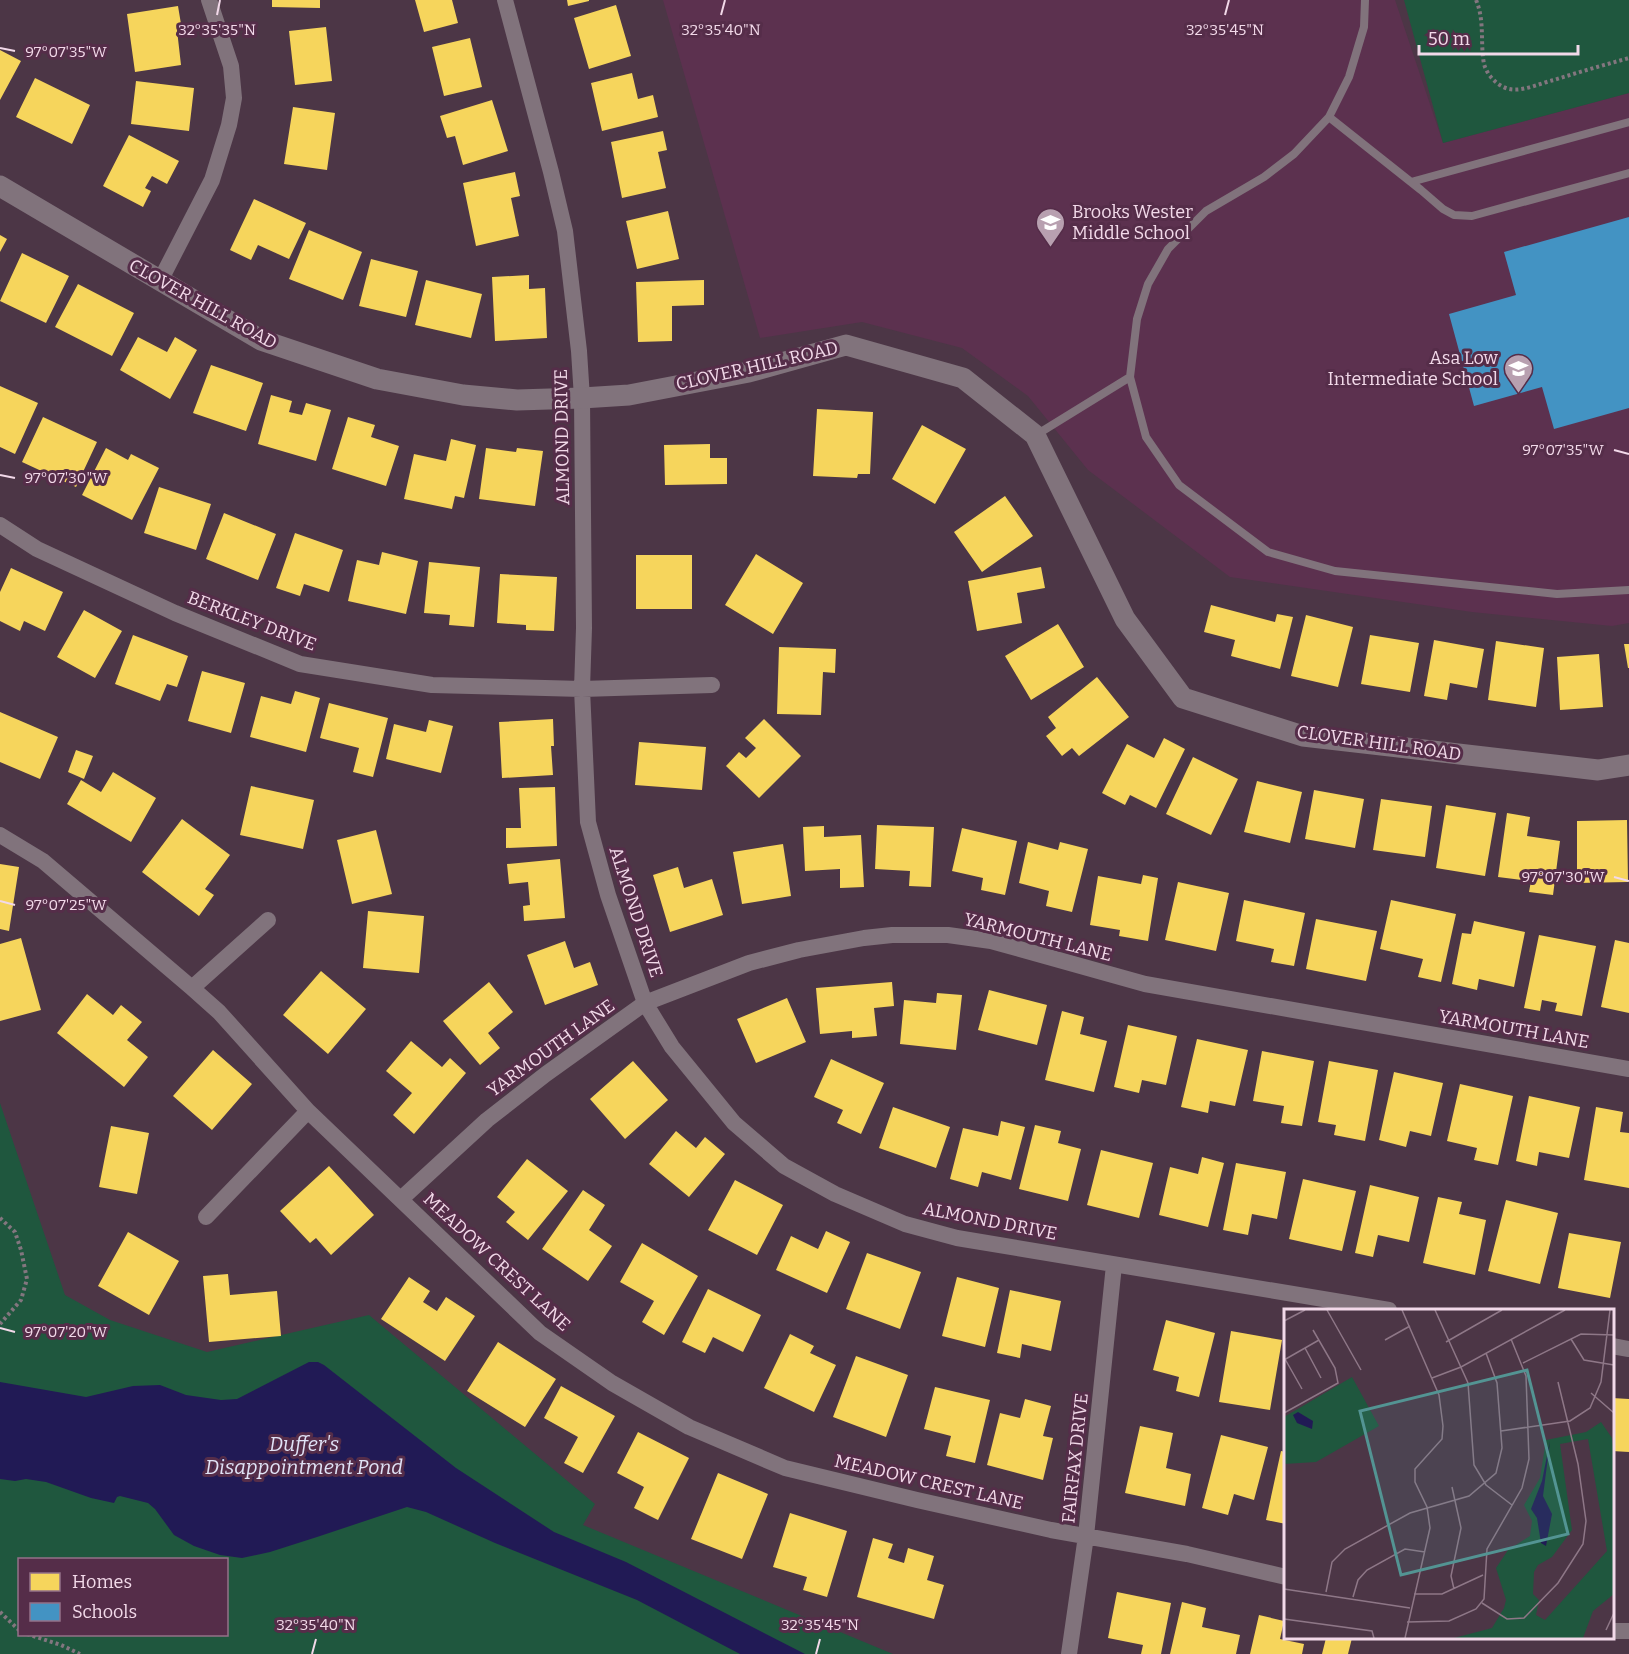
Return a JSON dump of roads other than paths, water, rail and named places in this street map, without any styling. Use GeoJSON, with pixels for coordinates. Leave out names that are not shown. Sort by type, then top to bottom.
{"type":"FeatureCollection","features":[{"type":"Feature","properties":{"kind":"street"},"geometry":{"type":"LineString","coordinates":[[160,280],[212,180],[231,116],[234,98],[231,66],[209,0]]}},
{"type":"Feature","properties":{"kind":"street","name":"ALMOND DRIVE"},"geometry":{"type":"LineString","coordinates":[[505,0],[565,231],[579,351],[582,398],[584,628],[582,689],[588,822],[608,895],[645,1003],[672,1047],[734,1123],[784,1166],[835,1194],[905,1224],[957,1238],[1377,1309]]}},
{"type":"Feature","properties":{"kind":"street","name":"CLOVER HILL ROAD"},"geometry":{"type":"LineString","coordinates":[[0,186],[261,340],[377,379],[463,395],[517,400],[628,395],[749,372],[846,345],[963,378],[1035,435],[1125,620],[1183,698],[1303,735],[1598,770],[1629,765]]}},
{"type":"Feature","properties":{"kind":"street","name":"BERKLEY DRIVE"},"geometry":{"type":"LineString","coordinates":[[0,525],[37,549],[175,613],[300,664],[432,685],[582,689],[712,685]]}},
{"type":"Feature","properties":{"kind":"street","name":"MEADOW CREST LANE"},"geometry":{"type":"LineString","coordinates":[[0,835],[43,861],[219,1012],[308,1111],[540,1332],[612,1383],[689,1427],[785,1468],[1051,1530],[1187,1554],[1284,1577]]}},
{"type":"Feature","properties":{"kind":"street"},"geometry":{"type":"LineString","coordinates":[[192,988],[268,920]]}},
{"type":"Feature","properties":{"kind":"street","name":"YARMOUTH LANE"},"geometry":{"type":"LineString","coordinates":[[401,1199],[487,1120],[546,1074],[645,1003],[749,963],[799,950],[864,938],[948,935],[991,941],[1145,984],[1629,1069]]}},
{"type":"Feature","properties":{"kind":"street"},"geometry":{"type":"LineString","coordinates":[[206,1217],[308,1111]]}},
{"type":"Feature","properties":{"kind":"street","name":"FAIRFAX DRIVE"},"geometry":{"type":"LineString","coordinates":[[1069,1654],[1086,1536],[1114,1265]]}},
{"type":"Feature","properties":{"kind":"street"},"geometry":{"type":"LineString","coordinates":[[1614,1347],[1629,1349]]}},
{"type":"Feature","properties":{"kind":"lane"},"geometry":{"type":"LineString","coordinates":[[1365,0],[1364,27],[1349,77],[1329,117],[1294,154],[1264,177],[1206,211],[1168,249],[1148,285],[1137,319],[1130,377],[1146,437],[1179,485],[1268,552],[1335,571],[1557,594],[1629,590]]}},
{"type":"Feature","properties":{"kind":"lane"},"geometry":{"type":"LineString","coordinates":[[1329,117],[1443,209],[1454,215],[1472,216],[1629,173]]}},
{"type":"Feature","properties":{"kind":"lane"},"geometry":{"type":"LineString","coordinates":[[1411,182],[1629,122]]}},
{"type":"Feature","properties":{"kind":"lane"},"geometry":{"type":"LineString","coordinates":[[1035,435],[1130,377]]}},
{"type":"Feature","properties":{"kind":"water","name":"Duffer's Disappointment Pond"},"geometry":{"type":"Polygon","coordinates":[[[309,1362],[324,1365],[456,1468],[554,1532],[626,1562],[805,1654],[740,1654],[637,1600],[495,1543],[426,1512],[407,1507],[270,1552],[242,1558],[220,1555],[194,1546],[174,1535],[148,1503],[120,1496],[114,1503],[91,1498],[46,1482],[0,1479],[0,1382],[86,1397],[133,1386],[160,1385],[186,1395],[221,1400],[237,1399],[309,1362]]]}},
{"type":"Feature","properties":{"kind":"place","name":"Brooks Wester Middle School"},"geometry":{"type":"Point","coordinates":[1051,248]}},
{"type":"Feature","properties":{"kind":"place","name":"Asa Low Intermediate School"},"geometry":{"type":"Point","coordinates":[1519,394]}}]}
